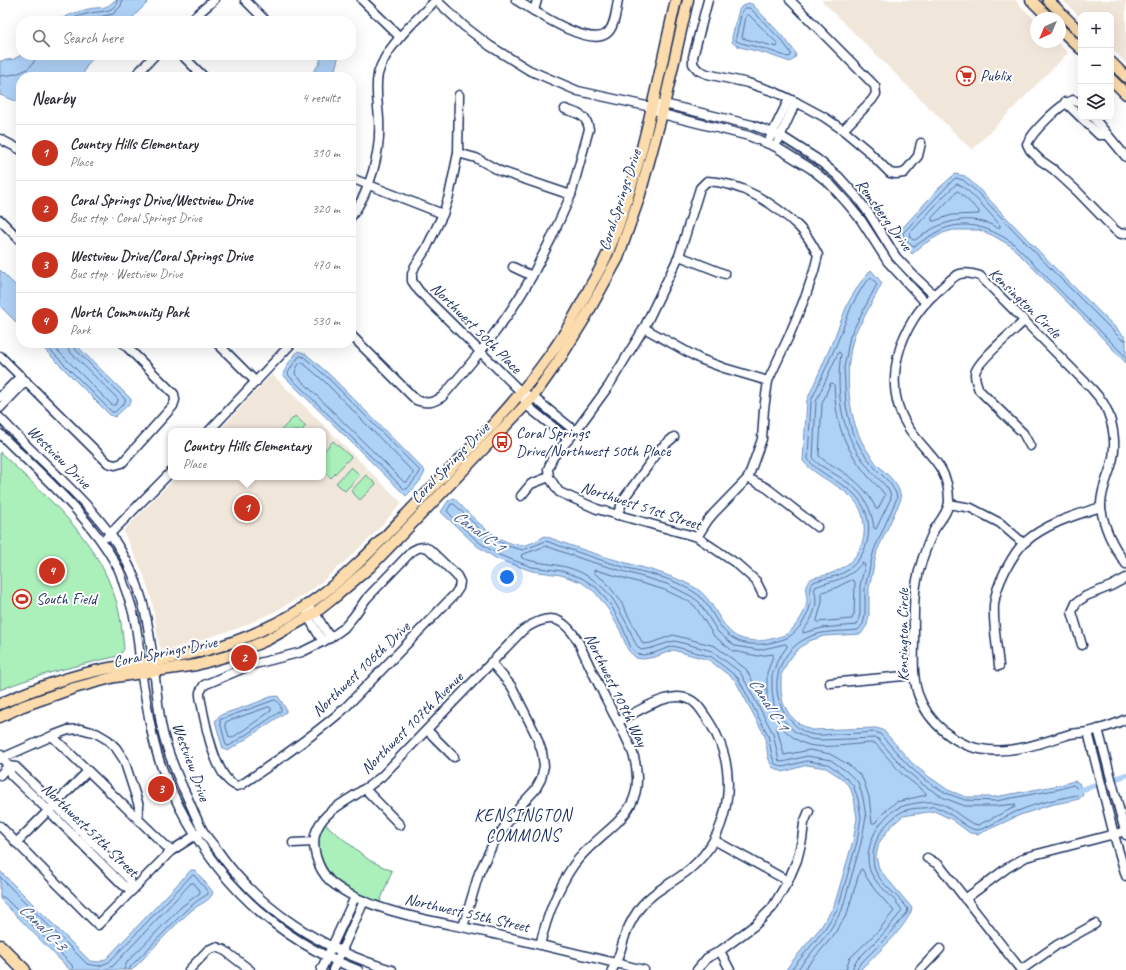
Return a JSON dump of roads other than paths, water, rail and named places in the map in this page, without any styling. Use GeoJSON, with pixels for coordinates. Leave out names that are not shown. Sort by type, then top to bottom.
{"type":"FeatureCollection","features":[{"type":"Feature","properties":{"kind":"highway"},"geometry":{"type":"LineString","coordinates":[[0,946],[24,970]]}},
{"type":"Feature","properties":{"kind":"main road","name":"Coral Springs Drive"},"geometry":{"type":"LineString","coordinates":[[154,667],[227,644],[263,630],[306,606],[329,589],[362,560],[522,393],[551,354],[576,314],[608,252],[629,195],[676,0]]}},
{"type":"Feature","properties":{"kind":"main road","name":"Coral Springs Drive"},"geometry":{"type":"LineString","coordinates":[[0,717],[24,706],[74,688],[141,669],[196,665],[231,655],[267,640],[312,615],[370,567],[530,401],[559,360],[585,318],[618,258],[639,198],[662,114],[688,0]]}},
{"type":"Feature","properties":{"kind":"main road"},"geometry":{"type":"LineString","coordinates":[[1031,0],[1043,12]]}},
{"type":"Feature","properties":{"kind":"main road"},"geometry":{"type":"LineString","coordinates":[[1048,0],[1078,29]]}},
{"type":"Feature","properties":{"kind":"main road"},"geometry":{"type":"LineString","coordinates":[[1066,34],[1080,48]]}},
{"type":"Feature","properties":{"kind":"main road"},"geometry":{"type":"LineString","coordinates":[[1114,65],[1126,77]]}},
{"type":"Feature","properties":{"kind":"main road"},"geometry":{"type":"LineString","coordinates":[[1114,82],[1126,94]]}},
{"type":"Feature","properties":{"kind":"main road","name":"Coral Springs Drive"},"geometry":{"type":"LineString","coordinates":[[0,704],[19,695],[71,677],[113,667],[141,669]]}},
{"type":"Feature","properties":{"kind":"street"},"geometry":{"type":"LineString","coordinates":[[196,16],[214,0]]}},
{"type":"Feature","properties":{"kind":"street"},"geometry":{"type":"LineString","coordinates":[[245,0],[261,16]]}},
{"type":"Feature","properties":{"kind":"street"},"geometry":{"type":"LineString","coordinates":[[362,0],[400,37]]}},
{"type":"Feature","properties":{"kind":"street"},"geometry":{"type":"LineString","coordinates":[[356,211],[368,185],[375,161],[379,138],[376,92],[379,72],[387,56],[400,37],[436,0]]}},
{"type":"Feature","properties":{"kind":"street","name":"Remsberg Drive"},"geometry":{"type":"LineString","coordinates":[[436,0],[464,26],[490,46],[528,70],[578,91],[651,107],[662,114],[749,136],[772,145],[810,168],[830,184],[861,220],[888,262],[926,303]]}},
{"type":"Feature","properties":{"kind":"street"},"geometry":{"type":"LineString","coordinates":[[516,0],[554,23],[582,35],[598,37],[606,34],[611,28],[618,0]]}},
{"type":"Feature","properties":{"kind":"street"},"geometry":{"type":"LineString","coordinates":[[534,11],[537,0]]}},
{"type":"Feature","properties":{"kind":"street"},"geometry":{"type":"LineString","coordinates":[[708,0],[693,57],[693,64],[698,70],[707,74],[748,83],[793,100],[843,130],[867,150],[890,173],[904,173],[918,156],[921,143]]}},
{"type":"Feature","properties":{"kind":"street"},"geometry":{"type":"LineString","coordinates":[[790,0],[875,86],[876,94],[872,100],[843,130]]}},
{"type":"Feature","properties":{"kind":"street"},"geometry":{"type":"LineString","coordinates":[[139,72],[150,60]]}},
{"type":"Feature","properties":{"kind":"street"},"geometry":{"type":"LineString","coordinates":[[187,60],[199,72]]}},
{"type":"Feature","properties":{"kind":"street"},"geometry":{"type":"LineString","coordinates":[[356,180],[443,214],[449,196],[458,153],[459,95]]}},
{"type":"Feature","properties":{"kind":"street"},"geometry":{"type":"LineString","coordinates":[[772,145],[793,100]]}},
{"type":"Feature","properties":{"kind":"street"},"geometry":{"type":"LineString","coordinates":[[1078,102],[1073,100],[1066,102],[1031,136],[1027,144],[1030,150],[1072,187],[1115,230],[1121,234],[1126,233]]}},
{"type":"Feature","properties":{"kind":"street"},"geometry":{"type":"LineString","coordinates":[[1066,102],[1099,134],[1107,135]]}},
{"type":"Feature","properties":{"kind":"street","name":"Remsberg Drive"},"geometry":{"type":"LineString","coordinates":[[651,107],[664,104],[752,125],[777,135],[817,159],[838,176],[856,196],[870,215],[896,257],[914,277],[934,295]]}},
{"type":"Feature","properties":{"kind":"street"},"geometry":{"type":"LineString","coordinates":[[356,340],[416,400],[426,403],[435,401],[442,397],[481,353],[519,299],[551,239],[571,195],[589,129],[587,121],[583,115],[565,109]]}},
{"type":"Feature","properties":{"kind":"street"},"geometry":{"type":"LineString","coordinates":[[1095,120],[1126,156]]}},
{"type":"Feature","properties":{"kind":"street"},"geometry":{"type":"LineString","coordinates":[[0,139],[16,147]]}},
{"type":"Feature","properties":{"kind":"street"},"geometry":{"type":"LineString","coordinates":[[458,153],[476,158],[500,171],[571,195]]}},
{"type":"Feature","properties":{"kind":"street"},"geometry":{"type":"LineString","coordinates":[[521,496],[531,484],[549,477],[548,469],[553,457],[568,440],[608,387],[644,328],[679,256],[700,188],[707,181],[718,181],[732,185],[761,198],[782,212],[800,227],[818,255],[806,295],[768,381],[762,439],[748,478],[708,520],[698,537]]}},
{"type":"Feature","properties":{"kind":"street","name":"Northwest 50th Place"},"geometry":{"type":"LineString","coordinates":[[443,214],[426,249],[415,266],[412,274],[412,281],[419,291],[530,401]]}},
{"type":"Feature","properties":{"kind":"street"},"geometry":{"type":"LineString","coordinates":[[0,220],[16,236]]}},
{"type":"Feature","properties":{"kind":"street"},"geometry":{"type":"LineString","coordinates":[[679,256],[725,274]]}},
{"type":"Feature","properties":{"kind":"street"},"geometry":{"type":"LineString","coordinates":[[513,267],[532,276]]}},
{"type":"Feature","properties":{"kind":"street","name":"Kensington Circle"},"geometry":{"type":"LineString","coordinates":[[1126,564],[1114,548],[1101,507],[1104,485],[1112,464],[1115,447],[1112,427],[1105,406],[1092,388],[980,276],[968,272],[959,273],[934,295],[914,317],[903,338],[897,358],[895,380],[898,404],[907,425],[920,444],[934,457],[944,472],[948,488],[949,504],[934,532],[923,559],[916,585],[914,610],[914,675],[918,694],[926,712],[938,726],[950,736],[968,746],[988,750],[1008,750],[1033,746],[1075,733],[1088,732],[1126,719]]}},
{"type":"Feature","properties":{"kind":"street"},"geometry":{"type":"LineString","coordinates":[[1024,321],[980,364],[975,373],[979,390],[1023,433],[1030,446]]}},
{"type":"Feature","properties":{"kind":"street"},"geometry":{"type":"LineString","coordinates":[[644,328],[700,359],[768,381]]}},
{"type":"Feature","properties":{"kind":"street"},"geometry":{"type":"LineString","coordinates":[[0,356],[108,463],[115,465],[122,463],[173,406],[175,400],[174,394],[128,348]]}},
{"type":"Feature","properties":{"kind":"street"},"geometry":{"type":"LineString","coordinates":[[222,348],[256,382]]}},
{"type":"Feature","properties":{"kind":"street"},"geometry":{"type":"LineString","coordinates":[[212,428],[287,348]]}},
{"type":"Feature","properties":{"kind":"street"},"geometry":{"type":"LineString","coordinates":[[0,397],[23,379]]}},
{"type":"Feature","properties":{"kind":"street"},"geometry":{"type":"LineString","coordinates":[[0,408],[23,379]]}},
{"type":"Feature","properties":{"kind":"street"},"geometry":{"type":"LineString","coordinates":[[530,401],[575,431]]}},
{"type":"Feature","properties":{"kind":"street"},"geometry":{"type":"LineString","coordinates":[[530,401],[568,440]]}},
{"type":"Feature","properties":{"kind":"street","name":"Westview Drive"},"geometry":{"type":"LineString","coordinates":[[0,418],[88,506],[110,534],[127,561],[140,595],[147,625],[164,739],[174,768],[203,831],[224,860],[250,890],[285,918],[311,936],[341,952],[392,970]]}},
{"type":"Feature","properties":{"kind":"street","name":"Westview Drive"},"geometry":{"type":"LineString","coordinates":[[0,434],[77,511],[102,542],[117,566],[130,600],[136,626],[141,669],[151,726],[163,772],[195,836],[208,856],[236,890],[271,922],[300,942],[336,962],[358,970]]}},
{"type":"Feature","properties":{"kind":"street"},"geometry":{"type":"LineString","coordinates":[[617,515],[625,496],[661,448],[674,437]]}},
{"type":"Feature","properties":{"kind":"street"},"geometry":{"type":"LineString","coordinates":[[102,542],[168,475]]}},
{"type":"Feature","properties":{"kind":"street","name":"Northwest 51st Street"},"geometry":{"type":"LineString","coordinates":[[549,477],[558,492],[597,509],[698,537],[737,564],[756,581],[762,593]]}},
{"type":"Feature","properties":{"kind":"street"},"geometry":{"type":"LineString","coordinates":[[748,478],[767,488],[817,527]]}},
{"type":"Feature","properties":{"kind":"street"},"geometry":{"type":"LineString","coordinates":[[949,504],[971,508],[1000,523],[1023,543]]}},
{"type":"Feature","properties":{"kind":"street"},"geometry":{"type":"LineString","coordinates":[[1000,666],[995,627],[994,604],[999,582],[1009,563],[1023,543],[1049,526],[1101,507]]}},
{"type":"Feature","properties":{"kind":"street","name":"Northwest 106th Drive"},"geometry":{"type":"LineString","coordinates":[[424,547],[430,549],[457,576],[460,582],[456,594],[344,710],[258,774],[237,786],[233,784],[224,775],[213,753],[200,696],[202,688],[206,683],[251,665],[302,652],[327,640],[344,628],[366,599],[412,551],[418,548],[424,547]]}},
{"type":"Feature","properties":{"kind":"street"},"geometry":{"type":"LineString","coordinates":[[1082,645],[1072,612],[1076,603],[1086,596],[1126,578]]}},
{"type":"Feature","properties":{"kind":"street"},"geometry":{"type":"LineString","coordinates":[[306,606],[327,640]]}},
{"type":"Feature","properties":{"kind":"street","name":"Northwest 107th Avenue"},"geometry":{"type":"LineString","coordinates":[[314,842],[317,828],[326,816],[339,805],[365,789],[381,776],[523,630],[534,622],[553,619]]}},
{"type":"Feature","properties":{"kind":"street","name":"Northwest 109th Way"},"geometry":{"type":"LineString","coordinates":[[540,944],[550,909],[559,889],[573,865],[590,846],[620,820],[630,808],[636,791],[637,775],[634,757],[627,739],[578,641],[571,629],[563,622],[553,619]]}},
{"type":"Feature","properties":{"kind":"street"},"geometry":{"type":"LineString","coordinates":[[463,927],[479,872],[492,846],[505,826],[535,790],[541,779],[544,766],[542,752],[526,714],[512,687],[491,662]]}},
{"type":"Feature","properties":{"kind":"street"},"geometry":{"type":"LineString","coordinates":[[830,683],[914,675]]}},
{"type":"Feature","properties":{"kind":"street"},"geometry":{"type":"LineString","coordinates":[[615,968],[623,940],[639,909],[661,888],[690,869],[702,857],[714,840],[721,824],[727,802],[728,778],[725,758],[717,736],[695,702],[680,696],[662,699],[618,722]]}},
{"type":"Feature","properties":{"kind":"street"},"geometry":{"type":"LineString","coordinates":[[1,757],[68,730],[81,729],[96,733],[108,740],[116,748],[124,760],[139,806],[138,819]]}},
{"type":"Feature","properties":{"kind":"street"},"geometry":{"type":"LineString","coordinates":[[965,899],[1007,868],[1026,857],[1114,834],[1126,833],[1098,729]]}},
{"type":"Feature","properties":{"kind":"street"},"geometry":{"type":"LineString","coordinates":[[427,730],[454,757]]}},
{"type":"Feature","properties":{"kind":"street"},"geometry":{"type":"LineString","coordinates":[[1088,732],[1126,876]]}},
{"type":"Feature","properties":{"kind":"street"},"geometry":{"type":"LineString","coordinates":[[52,736],[170,851]]}},
{"type":"Feature","properties":{"kind":"street","name":"Northwest 57th Street"},"geometry":{"type":"LineString","coordinates":[[1,757],[8,766],[16,767],[51,807],[130,880],[132,890]]}},
{"type":"Feature","properties":{"kind":"street"},"geometry":{"type":"LineString","coordinates":[[0,775],[8,766]]}},
{"type":"Feature","properties":{"kind":"street"},"geometry":{"type":"LineString","coordinates":[[16,843],[88,771]]}},
{"type":"Feature","properties":{"kind":"street"},"geometry":{"type":"LineString","coordinates":[[365,789],[400,825]]}},
{"type":"Feature","properties":{"kind":"street"},"geometry":{"type":"LineString","coordinates":[[697,970],[707,958],[720,951],[755,925],[772,908],[788,882],[797,860],[804,823],[809,811]]}},
{"type":"Feature","properties":{"kind":"street"},"geometry":{"type":"LineString","coordinates":[[0,826],[98,925],[170,851],[203,831]]}},
{"type":"Feature","properties":{"kind":"street"},"geometry":{"type":"LineString","coordinates":[[714,840],[788,882]]}},
{"type":"Feature","properties":{"kind":"street"},"geometry":{"type":"LineString","coordinates":[[293,844],[314,842]]}},
{"type":"Feature","properties":{"kind":"street","name":"Northwest 55th Street"},"geometry":{"type":"LineString","coordinates":[[314,842],[315,856],[322,871],[331,881],[355,897],[364,901],[406,915],[540,944],[615,968],[644,970]]}},
{"type":"Feature","properties":{"kind":"street"},"geometry":{"type":"LineString","coordinates":[[927,858],[939,865],[1021,970],[1057,945],[1095,924]]}},
{"type":"Feature","properties":{"kind":"street"},"geometry":{"type":"LineString","coordinates":[[321,970],[355,897]]}},
{"type":"Feature","properties":{"kind":"street"},"geometry":{"type":"LineString","coordinates":[[333,970],[364,901]]}},
{"type":"Feature","properties":{"kind":"street"},"geometry":{"type":"LineString","coordinates":[[188,970],[208,950],[216,947],[224,950],[250,970]]}},
{"type":"Feature","properties":{"kind":"street"},"geometry":{"type":"LineString","coordinates":[[921,970],[940,949]]}},
{"type":"Feature","properties":{"kind":"street"},"geometry":{"type":"LineString","coordinates":[[720,951],[730,970]]}},
{"type":"Feature","properties":{"kind":"water"},"geometry":{"type":"Polygon","coordinates":[[[115,0],[150,0],[134,16],[69,16],[93,8],[103,8],[115,0]]]}},
{"type":"Feature","properties":{"kind":"water"},"geometry":{"type":"Polygon","coordinates":[[[748,3],[752,4],[786,40],[795,52],[795,58],[790,62],[740,47],[732,42],[739,10],[748,3]]]}},
{"type":"Feature","properties":{"kind":"water"},"geometry":{"type":"Polygon","coordinates":[[[14,59],[92,60],[84,72],[16,72],[16,101],[0,95],[0,61],[14,59]]]}},
{"type":"Feature","properties":{"kind":"water"},"geometry":{"type":"Polygon","coordinates":[[[321,60],[338,60],[334,72],[313,72],[321,60]]]}},
{"type":"Feature","properties":{"kind":"water"},"geometry":{"type":"Polygon","coordinates":[[[955,174],[965,176],[978,188],[1056,269],[1126,338],[1126,363],[1011,246],[992,235],[979,230],[953,230],[943,233],[924,244],[912,254],[897,234],[938,189],[955,174]]]}},
{"type":"Feature","properties":{"kind":"water"},"geometry":{"type":"Polygon","coordinates":[[[0,270],[16,286],[16,322],[0,306],[0,270]]]}},
{"type":"Feature","properties":{"kind":"water"},"geometry":{"type":"Polygon","coordinates":[[[871,270],[882,283],[856,331],[849,365],[849,396],[856,427],[861,440],[875,462],[899,489],[901,499],[877,551],[869,588],[869,615],[867,625],[861,634],[824,636],[809,641],[796,651],[787,663],[781,675],[781,692],[783,703],[789,714],[799,724],[811,730],[876,728],[883,730],[912,763],[928,776],[948,790],[966,797],[995,797],[1074,781],[1079,783],[1083,795],[1079,799],[1050,805],[1020,815],[979,834],[970,833],[951,819],[934,811],[903,816],[891,826],[879,843],[876,856],[879,869],[912,908],[904,924],[890,941],[860,970],[786,970],[821,927],[834,906],[853,841],[857,818],[854,799],[850,787],[840,777],[826,768],[807,765],[783,772],[772,767],[768,757],[765,736],[735,680],[709,660],[673,650],[655,657],[643,659],[636,658],[628,650],[620,630],[608,609],[595,592],[581,582],[561,575],[532,571],[497,559],[477,546],[441,512],[448,501],[454,498],[485,528],[494,535],[513,544],[528,544],[545,536],[574,547],[677,579],[701,592],[713,606],[727,629],[740,638],[758,641],[785,635],[794,627],[804,612],[807,601],[807,583],[813,578],[826,575],[844,567],[857,554],[864,538],[863,518],[860,508],[854,500],[838,486],[819,475],[803,461],[807,400],[848,303],[860,283],[871,270]]]}},
{"type":"Feature","properties":{"kind":"water"},"geometry":{"type":"Polygon","coordinates":[[[43,348],[79,348],[131,399],[131,402],[115,417],[110,415],[43,348]]]}},
{"type":"Feature","properties":{"kind":"water"},"geometry":{"type":"Polygon","coordinates":[[[298,351],[306,354],[330,375],[425,471],[420,481],[406,496],[283,374],[288,364],[298,351]]]}},
{"type":"Feature","properties":{"kind":"water"},"geometry":{"type":"Polygon","coordinates":[[[278,696],[286,709],[286,712],[228,751],[223,749],[215,721],[220,715],[270,697],[278,696]]]}},
{"type":"Feature","properties":{"kind":"water","name":"Canal C-3"},"geometry":{"type":"Polygon","coordinates":[[[191,870],[195,870],[213,892],[212,895],[184,917],[132,970],[70,970],[0,899],[0,871],[90,961],[99,962],[106,959],[191,870]]]}},
{"type":"Feature","properties":{"kind":"waterway","name":"Canal C-1"},"geometry":{"type":"LineString","coordinates":[[1114,779],[1126,775]]}},
{"type":"Feature","properties":{"kind":"waterway","name":"Canal C-1"},"geometry":{"type":"LineString","coordinates":[[1075,792],[1098,784]]}},
{"type":"Feature","properties":{"kind":"place","name":"Publix"},"geometry":{"type":"Point","coordinates":[966,76]}},
{"type":"Feature","properties":{"kind":"place","name":"Coral Springs Drive/Northwest 50th Place"},"geometry":{"type":"Point","coordinates":[502,442]}},
{"type":"Feature","properties":{"kind":"place","name":"Country Hills Elementary"},"geometry":{"type":"Point","coordinates":[247,508]}},
{"type":"Feature","properties":{"kind":"place","name":"North Community Park"},"geometry":{"type":"Point","coordinates":[52,571]}},
{"type":"Feature","properties":{"kind":"place","name":"South Field"},"geometry":{"type":"Point","coordinates":[22,599]}},
{"type":"Feature","properties":{"kind":"place","name":"Coral Springs Drive/Westview Drive"},"geometry":{"type":"Point","coordinates":[244,658]}},
{"type":"Feature","properties":{"kind":"place","name":"Westview Drive/Coral Springs Drive"},"geometry":{"type":"Point","coordinates":[161,789]}},
{"type":"Feature","properties":{"kind":"district","name":"KENSINGTON COMMONS"},"geometry":{"type":"Point","coordinates":[523,825]}}]}
